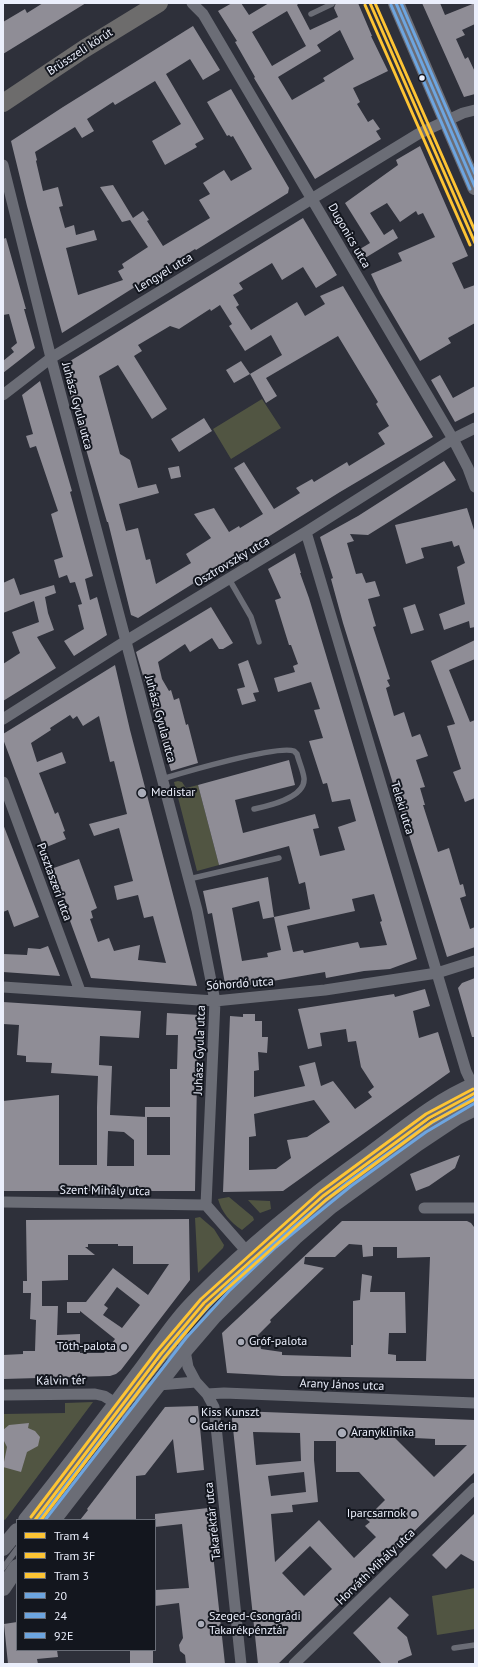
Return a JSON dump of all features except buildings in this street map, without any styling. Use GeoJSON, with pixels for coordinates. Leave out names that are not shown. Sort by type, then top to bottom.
{"type":"FeatureCollection","features":[{"type":"Feature","properties":{"kind":"main road","name":"Brüsszeli körút"},"geometry":{"type":"LineString","coordinates":[[3,103],[84,49],[158,3]]}},
{"type":"Feature","properties":{"kind":"street","name":"Dugonics utca"},"geometry":{"type":"LineString","coordinates":[[192,3],[203,14],[453,439],[468,468],[475,487]]}},
{"type":"Feature","properties":{"kind":"street"},"geometry":{"type":"LineString","coordinates":[[396,3],[475,187]]}},
{"type":"Feature","properties":{"kind":"street","name":"Lengyel utca"},"geometry":{"type":"LineString","coordinates":[[3,395],[51,358],[312,198],[418,134],[463,113],[475,110]]}},
{"type":"Feature","properties":{"kind":"street","name":"Juhász Gyula utca"},"geometry":{"type":"LineString","coordinates":[[3,165],[51,358],[189,878],[197,910],[215,1001],[206,1205]]}},
{"type":"Feature","properties":{"kind":"street","name":"Osztrovszky utca"},"geometry":{"type":"LineString","coordinates":[[3,719],[126,641],[306,532],[453,439],[475,428]]}},
{"type":"Feature","properties":{"kind":"street","name":"Teleki utca"},"geometry":{"type":"LineString","coordinates":[[306,532],[466,1071],[474,1090]]}},
{"type":"Feature","properties":{"kind":"street","name":"Pusztaszeri utca"},"geometry":{"type":"LineString","coordinates":[[3,782],[80,991]]}},
{"type":"Feature","properties":{"kind":"street","name":"Sóhordó utca"},"geometry":{"type":"LineString","coordinates":[[3,987],[215,1001],[325,990],[437,973],[475,961]]}},
{"type":"Feature","properties":{"kind":"street"},"geometry":{"type":"LineString","coordinates":[[27,1519],[124,1411],[158,1385],[184,1351],[214,1316],[255,1261],[319,1191],[447,1099],[474,1090]]}},
{"type":"Feature","properties":{"kind":"street"},"geometry":{"type":"LineString","coordinates":[[124,1411],[150,1358],[164,1337],[198,1297],[295,1237],[330,1206],[418,1143],[457,1117],[475,1108]]}},
{"type":"Feature","properties":{"kind":"street","name":"Szent Mihály utca"},"geometry":{"type":"LineString","coordinates":[[3,1202],[206,1205]]}},
{"type":"Feature","properties":{"kind":"street"},"geometry":{"type":"LineString","coordinates":[[206,1205],[255,1261]]}},
{"type":"Feature","properties":{"kind":"street"},"geometry":{"type":"LineString","coordinates":[[424,1208],[475,1208]]}},
{"type":"Feature","properties":{"kind":"street","name":"Takaréktár utca"},"geometry":{"type":"LineString","coordinates":[[183,1316],[181,1329],[188,1368],[196,1382],[207,1394],[214,1407],[241,1664]]}},
{"type":"Feature","properties":{"kind":"street"},"geometry":{"type":"LineString","coordinates":[[150,1358],[162,1354],[184,1351]]}},
{"type":"Feature","properties":{"kind":"street"},"geometry":{"type":"LineString","coordinates":[[54,1519],[136,1394],[158,1385],[196,1382]]}},
{"type":"Feature","properties":{"kind":"street","name":"Arany János utca"},"geometry":{"type":"LineString","coordinates":[[207,1394],[224,1393],[475,1404]]}},
{"type":"Feature","properties":{"kind":"street","name":"Kálvin tér"},"geometry":{"type":"LineString","coordinates":[[3,1395],[95,1394],[104,1396],[124,1411]]}},
{"type":"Feature","properties":{"kind":"street","name":"Horváth Mihály utca"},"geometry":{"type":"LineString","coordinates":[[294,1664],[475,1488]]}},
{"type":"Feature","properties":{"kind":"street"},"geometry":{"type":"LineString","coordinates":[[3,1548],[16,1532]]}},
{"type":"Feature","properties":{"kind":"street"},"geometry":{"type":"LineString","coordinates":[[3,1588],[16,1568]]}},
{"type":"Feature","properties":{"kind":"lane"},"geometry":{"type":"LineString","coordinates":[[311,14],[332,4]]}},
{"type":"Feature","properties":{"kind":"lane"},"geometry":{"type":"LineString","coordinates":[[229,579],[251,617],[259,642]]}},
{"type":"Feature","properties":{"kind":"lane"},"geometry":{"type":"LineString","coordinates":[[162,778],[243,758],[284,750],[294,751],[297,754],[304,779],[301,787],[297,792],[282,801],[254,810]]}},
{"type":"Feature","properties":{"kind":"lane"},"geometry":{"type":"LineString","coordinates":[[189,878],[279,858]]}},
{"type":"Feature","properties":{"kind":"lane"},"geometry":{"type":"LineString","coordinates":[[136,1394],[182,1335],[207,1306],[255,1261]]}},
{"type":"Feature","properties":{"kind":"lane"},"geometry":{"type":"LineString","coordinates":[[40,1519],[124,1411]]}},
{"type":"Feature","properties":{"kind":"lane"},"geometry":{"type":"LineString","coordinates":[[3,1568],[16,1550]]}},
{"type":"Feature","properties":{"kind":"lane"},"geometry":{"type":"LineString","coordinates":[[454,1648],[475,1645]]}},
{"type":"Feature","properties":{"kind":"green space"},"geometry":{"type":"Polygon","coordinates":[[[262,399],[281,428],[231,459],[213,429],[262,399]]]}},
{"type":"Feature","properties":{"kind":"green space"},"geometry":{"type":"Polygon","coordinates":[[[174,782],[182,782],[186,788],[198,785],[219,865],[197,871],[174,782]]]}},
{"type":"Feature","properties":{"kind":"green space"},"geometry":{"type":"Polygon","coordinates":[[[229,1197],[253,1217],[254,1220],[242,1230],[227,1217],[218,1199],[229,1197]]]}},
{"type":"Feature","properties":{"kind":"green space"},"geometry":{"type":"Polygon","coordinates":[[[248,1200],[270,1201],[271,1209],[260,1213],[248,1200]]]}},
{"type":"Feature","properties":{"kind":"green space"},"geometry":{"type":"Polygon","coordinates":[[[200,1217],[214,1229],[224,1245],[223,1248],[198,1273],[195,1218],[200,1217]]]}},
{"type":"Feature","properties":{"kind":"green space"},"geometry":{"type":"Polygon","coordinates":[[[93,1402],[5,1520],[3,1519],[3,1414],[65,1413],[65,1403],[93,1402]]]}},
{"type":"Feature","properties":{"kind":"green space"},"geometry":{"type":"Polygon","coordinates":[[[475,1588],[475,1629],[437,1635],[432,1596],[475,1588]]]}},
{"type":"Feature","properties":{"kind":"tram line","name":"4"},"geometry":{"type":"LineString","coordinates":[[370,3],[475,243]]}},
{"type":"Feature","properties":{"kind":"tram line","name":"3"},"geometry":{"type":"LineString","coordinates":[[375,3],[475,231]]}},
{"type":"Feature","properties":{"kind":"tram line","name":"3F"},"geometry":{"type":"LineString","coordinates":[[365,5],[470,245]]}},
{"type":"Feature","properties":{"kind":"tram line","name":"3"},"geometry":{"type":"LineString","coordinates":[[31,1517],[157,1351],[201,1299],[320,1192],[426,1114],[473,1089]]}},
{"type":"Feature","properties":{"kind":"tram line","name":"4"},"geometry":{"type":"LineString","coordinates":[[36,1519],[161,1354],[204,1303],[323,1196],[429,1118],[475,1093]]}},
{"type":"Feature","properties":{"kind":"tram line","name":"3F"},"geometry":{"type":"LineString","coordinates":[[42,1519],[165,1357],[208,1306],[326,1200],[432,1122],[475,1099]]}},
{"type":"Feature","properties":{"kind":"transit line","name":"20"},"geometry":{"type":"LineString","coordinates":[[396,3],[475,187]]}},
{"type":"Feature","properties":{"kind":"transit line","name":"92E"},"geometry":{"type":"LineString","coordinates":[[401,3],[475,174]]}},
{"type":"Feature","properties":{"kind":"transit line","name":"24"},"geometry":{"type":"LineString","coordinates":[[391,5],[470,189]]}},
{"type":"Feature","properties":{"kind":"transit line","name":"20"},"geometry":{"type":"LineString","coordinates":[[40,1519],[182,1335],[226,1288],[273,1244],[348,1182],[423,1128],[475,1097]]}},
{"type":"Feature","properties":{"kind":"transit line","name":"24"},"geometry":{"type":"LineString","coordinates":[[46,1519],[186,1338],[229,1291],[276,1247],[351,1186],[426,1132],[475,1103]]}},
{"type":"Feature","properties":{"kind":"place","name":"Medistar"},"geometry":{"type":"Point","coordinates":[142,793]}},
{"type":"Feature","properties":{"kind":"place","name":"Gróf-palota"},"geometry":{"type":"Point","coordinates":[241,1342]}},
{"type":"Feature","properties":{"kind":"place","name":"Tóth-palota"},"geometry":{"type":"Point","coordinates":[124,1347]}},
{"type":"Feature","properties":{"kind":"place","name":"Kiss Kunszt Galéria"},"geometry":{"type":"Point","coordinates":[193,1420]}},
{"type":"Feature","properties":{"kind":"place","name":"Aranyklinika"},"geometry":{"type":"Point","coordinates":[342,1433]}},
{"type":"Feature","properties":{"kind":"place","name":"Iparcsarnok"},"geometry":{"type":"Point","coordinates":[414,1514]}},
{"type":"Feature","properties":{"kind":"place","name":"Szeged-Csongrádi Takarékpénztár"},"geometry":{"type":"Point","coordinates":[201,1624]}}]}
